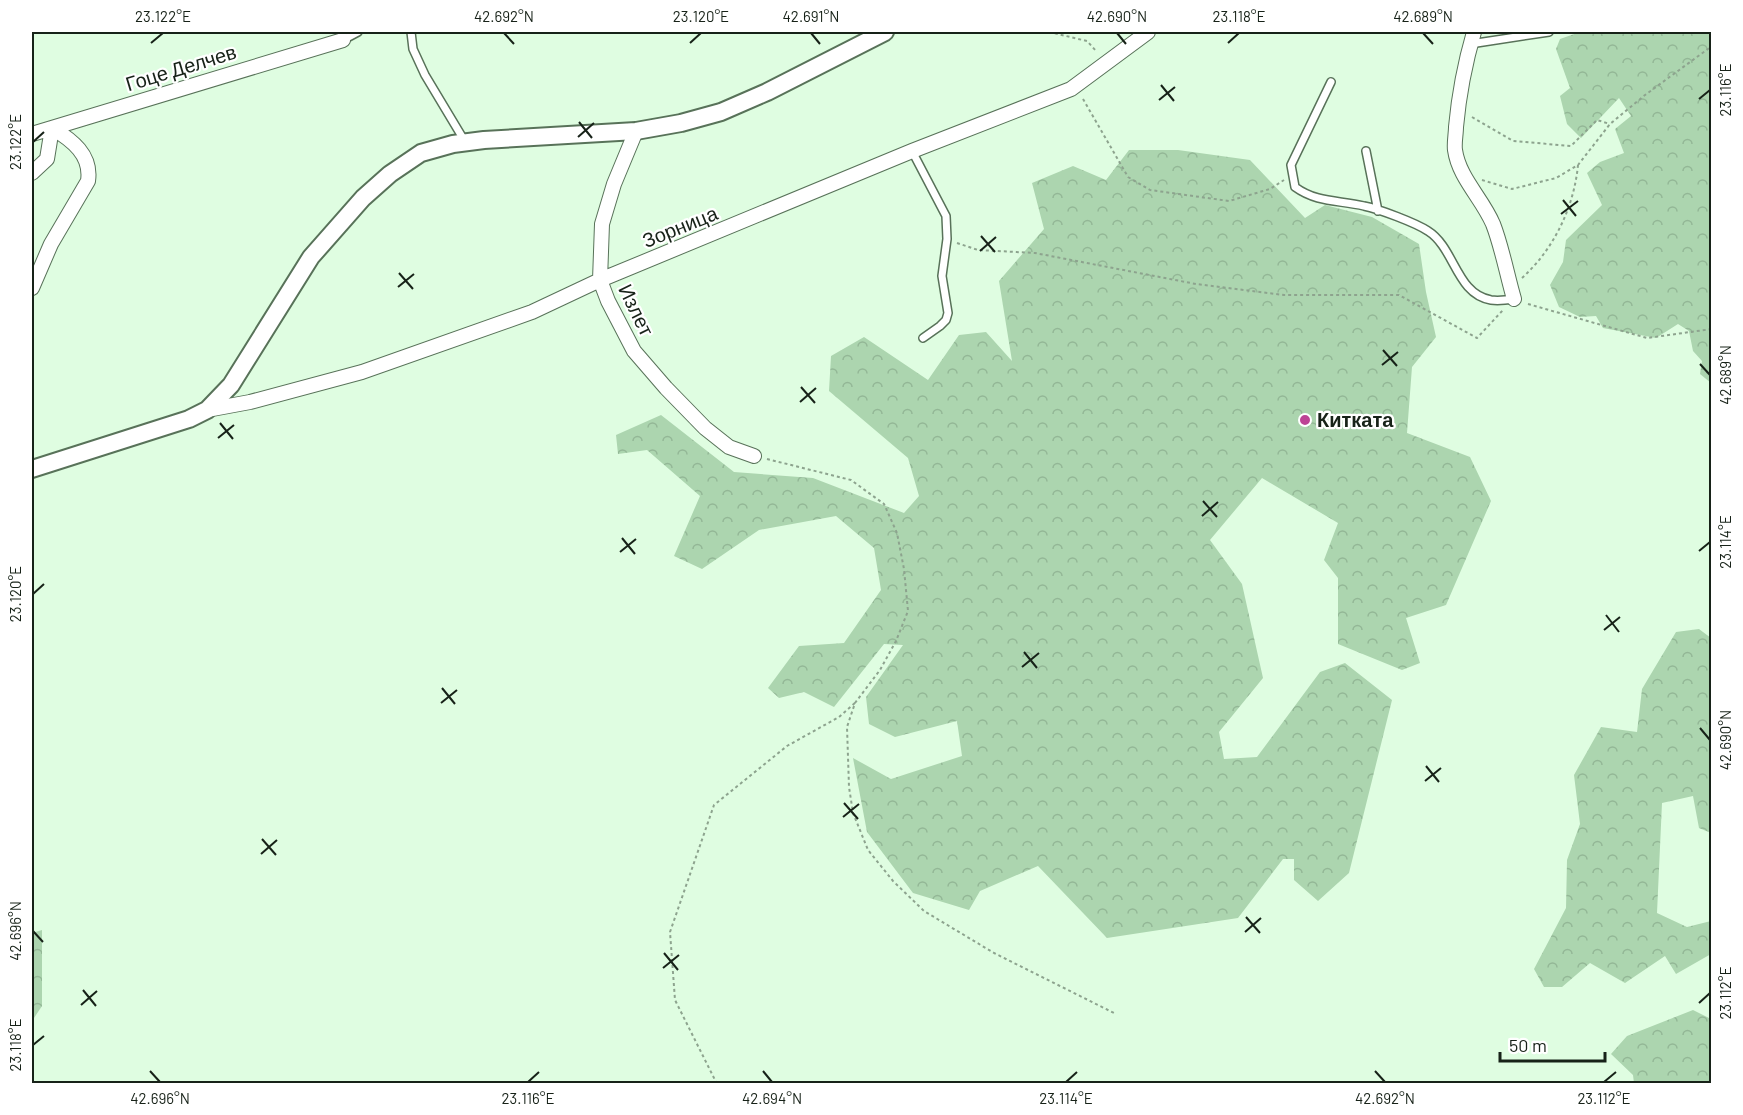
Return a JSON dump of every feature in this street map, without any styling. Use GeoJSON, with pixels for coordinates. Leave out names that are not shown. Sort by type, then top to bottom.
{"type":"FeatureCollection","features":[{"type":"Feature","properties":{"kind":"street"},"geometry":{"type":"LineString","coordinates":[[32,469],[189,419],[207,410],[231,385],[311,256],[363,198],[390,174],[421,153],[465,143],[636,131],[681,123],[721,112],[767,92],[885,32]]}},
{"type":"Feature","properties":{"kind":"street","name":"Зорница"},"geometry":{"type":"LineString","coordinates":[[207,410],[250,402],[362,372],[532,312],[600,280],[912,151],[1071,89],[1148,32]]}},
{"type":"Feature","properties":{"kind":"street"},"geometry":{"type":"LineString","coordinates":[[1472,38],[1463,72],[1455,147],[1464,174],[1481,200],[1493,225],[1512,294]]}},
{"type":"Feature","properties":{"kind":"street","name":"Гоце Делчев"},"geometry":{"type":"LineString","coordinates":[[32,134],[343,40]]}},
{"type":"Feature","properties":{"kind":"street"},"geometry":{"type":"LineString","coordinates":[[32,173],[47,159],[52,128],[73,142],[90,171],[88,182],[51,244],[32,288]]}},
{"type":"Feature","properties":{"kind":"street","name":"Излет"},"geometry":{"type":"LineString","coordinates":[[636,131],[614,184],[602,224],[600,280],[626,339],[666,388],[705,428],[729,447],[754,456]]}},
{"type":"Feature","properties":{"kind":"lane"},"geometry":{"type":"LineString","coordinates":[[343,40],[358,32]]}},
{"type":"Feature","properties":{"kind":"lane"},"geometry":{"type":"LineString","coordinates":[[411,32],[412,49],[465,143]]}},
{"type":"Feature","properties":{"kind":"lane"},"geometry":{"type":"LineString","coordinates":[[1472,38],[1549,32]]}},
{"type":"Feature","properties":{"kind":"lane"},"geometry":{"type":"LineString","coordinates":[[1331,82],[1291,165],[1295,187],[1308,196],[1366,206],[1425,229],[1444,245],[1457,273],[1471,290],[1490,300],[1512,294]]}},
{"type":"Feature","properties":{"kind":"lane"},"geometry":{"type":"LineString","coordinates":[[912,151],[946,216],[947,239],[942,276],[948,313],[946,320],[924,338]]}},
{"type":"Feature","properties":{"kind":"lane"},"geometry":{"type":"LineString","coordinates":[[1366,151],[1378,211]]}},
{"type":"Feature","properties":{"kind":"path"},"geometry":{"type":"LineString","coordinates":[[1049,32],[1087,41],[1107,63]]}},
{"type":"Feature","properties":{"kind":"path"},"geometry":{"type":"LineString","coordinates":[[1464,174],[1512,189],[1556,178],[1578,165],[1610,124],[1645,94],[1712,46]]}},
{"type":"Feature","properties":{"kind":"path"},"geometry":{"type":"LineString","coordinates":[[1071,89],[1082,98],[1128,177],[1150,190],[1229,201],[1270,189],[1291,175]]}},
{"type":"Feature","properties":{"kind":"path"},"geometry":{"type":"LineString","coordinates":[[1458,106],[1513,141],[1571,146],[1597,120],[1610,124]]}},
{"type":"Feature","properties":{"kind":"path"},"geometry":{"type":"LineString","coordinates":[[947,239],[978,250],[1035,253],[1196,284],[1251,291],[1284,295],[1399,295],[1477,338],[1551,245],[1564,219],[1576,186],[1578,165]]}},
{"type":"Feature","properties":{"kind":"path"},"geometry":{"type":"LineString","coordinates":[[1512,294],[1560,315],[1647,338],[1712,329]]}},
{"type":"Feature","properties":{"kind":"path"},"geometry":{"type":"LineString","coordinates":[[717,1083],[675,1000],[670,932],[714,805],[787,746],[839,717],[855,703],[896,641],[908,610],[904,569],[897,533],[884,504],[850,480],[754,456]]}},
{"type":"Feature","properties":{"kind":"path"},"geometry":{"type":"LineString","coordinates":[[855,703],[847,727],[849,787],[853,813],[868,850],[893,881],[924,911],[955,930],[994,953],[1114,1012]]}},
{"type":"Feature","properties":{"kind":"green space"},"geometry":{"type":"Polygon","coordinates":[[[1580,32],[1711,32],[1711,383],[1700,374],[1702,361],[1693,351],[1689,331],[1678,324],[1656,338],[1603,328],[1596,316],[1580,317],[1559,307],[1550,285],[1563,262],[1566,240],[1602,205],[1587,173],[1600,162],[1624,153],[1615,129],[1631,116],[1619,98],[1581,138],[1567,124],[1560,96],[1570,88],[1556,49],[1560,39],[1580,32]]]}},
{"type":"Feature","properties":{"kind":"green space"},"geometry":{"type":"Polygon","coordinates":[[[1129,150],[1178,150],[1250,160],[1305,218],[1325,205],[1372,217],[1419,244],[1436,337],[1412,367],[1407,433],[1470,457],[1491,501],[1446,605],[1406,618],[1420,663],[1402,670],[1338,644],[1338,578],[1324,560],[1338,523],[1262,478],[1210,540],[1242,584],[1263,678],[1219,732],[1224,759],[1257,757],[1320,672],[1345,663],[1392,700],[1349,873],[1318,901],[1294,880],[1294,859],[1283,859],[1238,918],[1107,938],[1038,866],[980,891],[969,910],[913,893],[867,832],[853,758],[891,779],[962,756],[957,721],[895,737],[869,724],[866,697],[903,645],[884,644],[834,707],[804,692],[779,698],[768,688],[799,646],[844,643],[881,590],[874,548],[836,516],[759,530],[702,569],[674,556],[700,496],[647,450],[618,454],[616,435],[661,415],[734,472],[813,478],[904,513],[919,496],[908,458],[829,391],[831,356],[864,337],[928,380],[959,335],[986,332],[1012,361],[999,281],[1044,229],[1032,183],[1073,166],[1106,180],[1129,150]]]}},
{"type":"Feature","properties":{"kind":"green space"},"geometry":{"type":"Polygon","coordinates":[[[1699,629],[1711,638],[1711,833],[1699,828],[1693,796],[1662,803],[1657,913],[1687,927],[1711,921],[1711,954],[1676,974],[1665,956],[1625,983],[1590,963],[1562,987],[1544,987],[1534,969],[1566,908],[1567,860],[1580,824],[1574,775],[1601,727],[1637,732],[1642,689],[1676,632],[1699,629]]]}},
{"type":"Feature","properties":{"kind":"green space"},"geometry":{"type":"Polygon","coordinates":[[[42,930],[42,1006],[32,1021],[32,933],[42,930]]]}},
{"type":"Feature","properties":{"kind":"green space"},"geometry":{"type":"Polygon","coordinates":[[[1693,1010],[1711,1019],[1711,1083],[1634,1083],[1633,1075],[1611,1054],[1627,1036],[1693,1010]]]}},
{"type":"Feature","properties":{"kind":"place","name":"Китката"},"geometry":{"type":"Point","coordinates":[1305,420]}}]}
